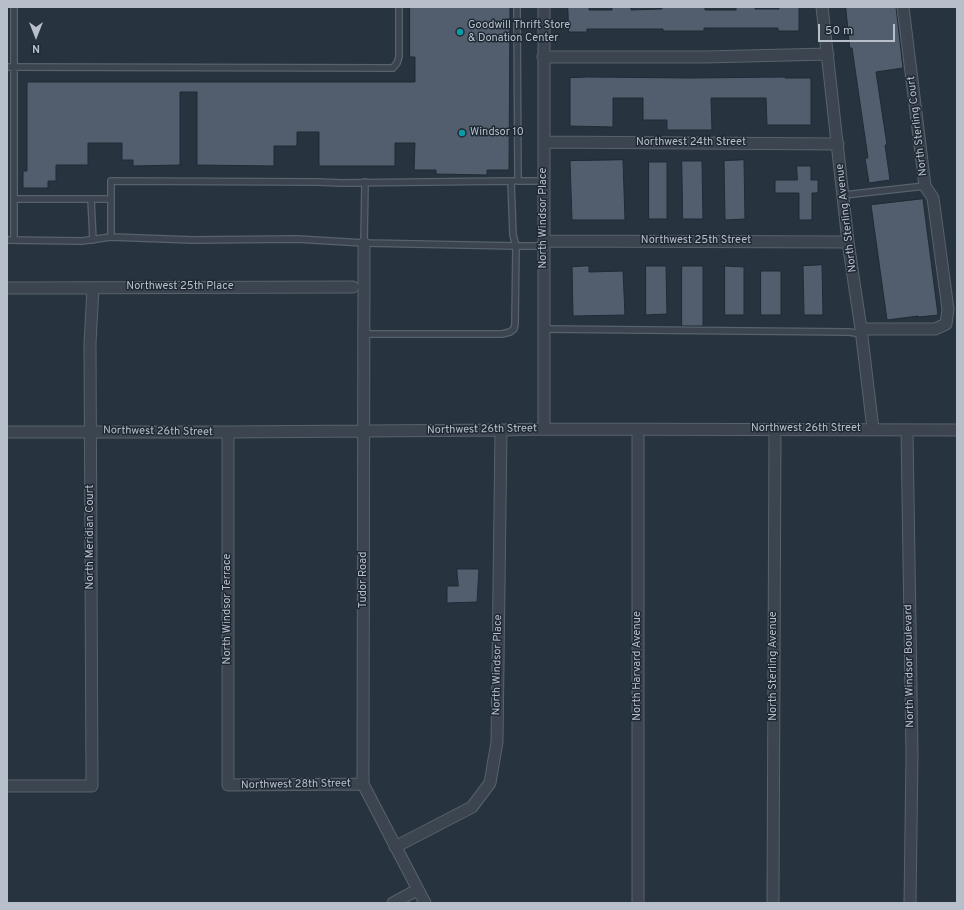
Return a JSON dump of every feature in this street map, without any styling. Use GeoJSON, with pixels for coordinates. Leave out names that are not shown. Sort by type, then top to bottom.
{"type":"FeatureCollection","features":[{"type":"Feature","properties":{"kind":"street","name":"North Windsor Place"},"geometry":{"type":"LineString","coordinates":[[544,7],[544,428]]}},
{"type":"Feature","properties":{"kind":"street","name":"North Sterling Avenue"},"geometry":{"type":"LineString","coordinates":[[822,7],[848,242],[862,331],[873,429]]}},
{"type":"Feature","properties":{"kind":"street","name":"North Sterling Court"},"geometry":{"type":"LineString","coordinates":[[862,331],[935,329],[946,324],[948,309],[933,198],[925,186],[903,7]]}},
{"type":"Feature","properties":{"kind":"street"},"geometry":{"type":"LineString","coordinates":[[543,57],[705,57],[828,54]]}},
{"type":"Feature","properties":{"kind":"street","name":"Northwest 24th Street"},"geometry":{"type":"LineString","coordinates":[[544,142],[838,144]]}},
{"type":"Feature","properties":{"kind":"street","name":"Northwest 25th Street"},"geometry":{"type":"LineString","coordinates":[[544,243],[848,242]]}},
{"type":"Feature","properties":{"kind":"street","name":"Tudor Road"},"geometry":{"type":"LineString","coordinates":[[364,243],[364,784],[425,903]]}},
{"type":"Feature","properties":{"kind":"street","name":"Northwest 25th Place"},"geometry":{"type":"LineString","coordinates":[[7,288],[353,287]]}},
{"type":"Feature","properties":{"kind":"street","name":"North Meridian Court"},"geometry":{"type":"LineString","coordinates":[[7,786],[92,786],[90,343],[93,288]]}},
{"type":"Feature","properties":{"kind":"street","name":"Northwest 26th Street"},"geometry":{"type":"LineString","coordinates":[[7,432],[501,430],[544,428],[638,430],[957,430]]}},
{"type":"Feature","properties":{"kind":"street","name":"North Sterling Avenue"},"geometry":{"type":"LineString","coordinates":[[773,903],[775,429]]}},
{"type":"Feature","properties":{"kind":"street","name":"North Windsor Place"},"geometry":{"type":"LineString","coordinates":[[395,847],[472,807],[490,783],[497,742],[501,430]]}},
{"type":"Feature","properties":{"kind":"street","name":"North Harvard Avenue"},"geometry":{"type":"LineString","coordinates":[[638,430],[638,903]]}},
{"type":"Feature","properties":{"kind":"street","name":"North Windsor Boulevard"},"geometry":{"type":"LineString","coordinates":[[907,430],[912,755],[910,903]]}},
{"type":"Feature","properties":{"kind":"street","name":"North Windsor Terrace"},"geometry":{"type":"LineString","coordinates":[[228,432],[228,785]]}},
{"type":"Feature","properties":{"kind":"street","name":"Northwest 28th Street"},"geometry":{"type":"LineString","coordinates":[[228,785],[364,784]]}},
{"type":"Feature","properties":{"kind":"street"},"geometry":{"type":"LineString","coordinates":[[393,903],[417,890]]}},
{"type":"Feature","properties":{"kind":"lane"},"geometry":{"type":"LineString","coordinates":[[14,7],[14,240]]}},
{"type":"Feature","properties":{"kind":"lane"},"geometry":{"type":"LineString","coordinates":[[7,67],[393,68],[399,57],[399,7]]}},
{"type":"Feature","properties":{"kind":"lane"},"geometry":{"type":"LineString","coordinates":[[517,7],[518,181]]}},
{"type":"Feature","properties":{"kind":"lane"},"geometry":{"type":"LineString","coordinates":[[112,237],[111,181],[342,183],[544,181]]}},
{"type":"Feature","properties":{"kind":"lane"},"geometry":{"type":"LineString","coordinates":[[365,339],[502,334],[510,332],[514,329],[516,246],[513,235],[511,181]]}},
{"type":"Feature","properties":{"kind":"lane"},"geometry":{"type":"LineString","coordinates":[[364,243],[365,182]]}},
{"type":"Feature","properties":{"kind":"lane"},"geometry":{"type":"LineString","coordinates":[[844,195],[925,186]]}},
{"type":"Feature","properties":{"kind":"lane"},"geometry":{"type":"LineString","coordinates":[[14,199],[111,199]]}},
{"type":"Feature","properties":{"kind":"lane"},"geometry":{"type":"LineString","coordinates":[[91,199],[93,240]]}},
{"type":"Feature","properties":{"kind":"lane"},"geometry":{"type":"LineString","coordinates":[[7,214],[14,214]]}},
{"type":"Feature","properties":{"kind":"lane"},"geometry":{"type":"LineString","coordinates":[[7,240],[82,241],[112,237],[192,240],[297,239],[364,243],[516,246],[544,243]]}},
{"type":"Feature","properties":{"kind":"lane"},"geometry":{"type":"LineString","coordinates":[[544,329],[862,331]]}},
{"type":"Feature","properties":{"kind":"building"},"geometry":{"type":"Polygon","coordinates":[[[410,7],[510,7],[509,170],[487,170],[487,175],[436,174],[436,170],[414,170],[415,143],[395,143],[395,166],[319,166],[319,132],[297,132],[297,146],[274,146],[274,166],[197,165],[197,92],[180,92],[180,165],[133,166],[133,160],[122,160],[122,143],[88,143],[88,165],[56,165],[56,181],[48,181],[48,188],[23,188],[23,171],[27,171],[27,82],[415,82],[415,57],[410,57],[410,7]]]}},
{"type":"Feature","properties":{"kind":"building"},"geometry":{"type":"Polygon","coordinates":[[[568,7],[589,7],[589,10],[612,10],[612,7],[631,7],[631,10],[662,9],[662,7],[705,7],[705,10],[736,10],[736,7],[779,9],[779,7],[799,7],[799,31],[778,31],[778,28],[704,28],[704,31],[663,31],[663,29],[587,29],[587,32],[569,32],[568,7]]]}},
{"type":"Feature","properties":{"kind":"building"},"geometry":{"type":"Polygon","coordinates":[[[846,7],[896,7],[903,68],[876,72],[887,145],[885,145],[890,180],[869,183],[865,158],[868,158],[852,48],[850,48],[846,7]]]}},
{"type":"Feature","properties":{"kind":"building"},"geometry":{"type":"Polygon","coordinates":[[[570,78],[811,78],[811,125],[767,125],[766,98],[711,98],[712,130],[667,130],[667,120],[643,120],[643,98],[613,98],[613,127],[570,126],[570,78]]]}},
{"type":"Feature","properties":{"kind":"building"},"geometry":{"type":"Polygon","coordinates":[[[623,160],[625,220],[572,220],[570,161],[623,160]]]}},
{"type":"Feature","properties":{"kind":"building"},"geometry":{"type":"Polygon","coordinates":[[[744,160],[745,219],[725,220],[724,161],[744,160]]]}},
{"type":"Feature","properties":{"kind":"building"},"geometry":{"type":"Polygon","coordinates":[[[682,161],[702,161],[703,219],[683,219],[682,161]]]}},
{"type":"Feature","properties":{"kind":"building"},"geometry":{"type":"Polygon","coordinates":[[[649,162],[667,162],[667,219],[649,219],[649,162]]]}},
{"type":"Feature","properties":{"kind":"building"},"geometry":{"type":"Polygon","coordinates":[[[797,166],[811,166],[811,180],[818,180],[818,193],[812,193],[812,220],[799,220],[799,193],[775,193],[775,180],[797,180],[797,166]]]}},
{"type":"Feature","properties":{"kind":"building"},"geometry":{"type":"Polygon","coordinates":[[[923,199],[938,315],[887,320],[871,205],[923,199]]]}},
{"type":"Feature","properties":{"kind":"building"},"geometry":{"type":"Polygon","coordinates":[[[822,265],[823,315],[804,315],[803,266],[822,265]]]}},
{"type":"Feature","properties":{"kind":"building"},"geometry":{"type":"Polygon","coordinates":[[[589,266],[589,272],[623,271],[625,315],[573,316],[572,267],[589,266]]]}},
{"type":"Feature","properties":{"kind":"building"},"geometry":{"type":"Polygon","coordinates":[[[646,266],[666,266],[667,314],[646,315],[646,266]]]}},
{"type":"Feature","properties":{"kind":"building"},"geometry":{"type":"Polygon","coordinates":[[[682,266],[703,266],[703,326],[682,326],[682,266]]]}},
{"type":"Feature","properties":{"kind":"building"},"geometry":{"type":"Polygon","coordinates":[[[725,266],[744,267],[744,315],[725,315],[725,266]]]}},
{"type":"Feature","properties":{"kind":"building"},"geometry":{"type":"Polygon","coordinates":[[[761,271],[781,271],[781,315],[761,315],[761,271]]]}},
{"type":"Feature","properties":{"kind":"building"},"geometry":{"type":"Polygon","coordinates":[[[457,569],[479,569],[477,602],[447,603],[447,586],[458,586],[457,569]]]}},
{"type":"Feature","properties":{"kind":"place","name":"Goodwill Thrift Store & Donation Center"},"geometry":{"type":"Point","coordinates":[460,32]}},
{"type":"Feature","properties":{"kind":"place","name":"Windsor 10"},"geometry":{"type":"Point","coordinates":[462,133]}}]}
